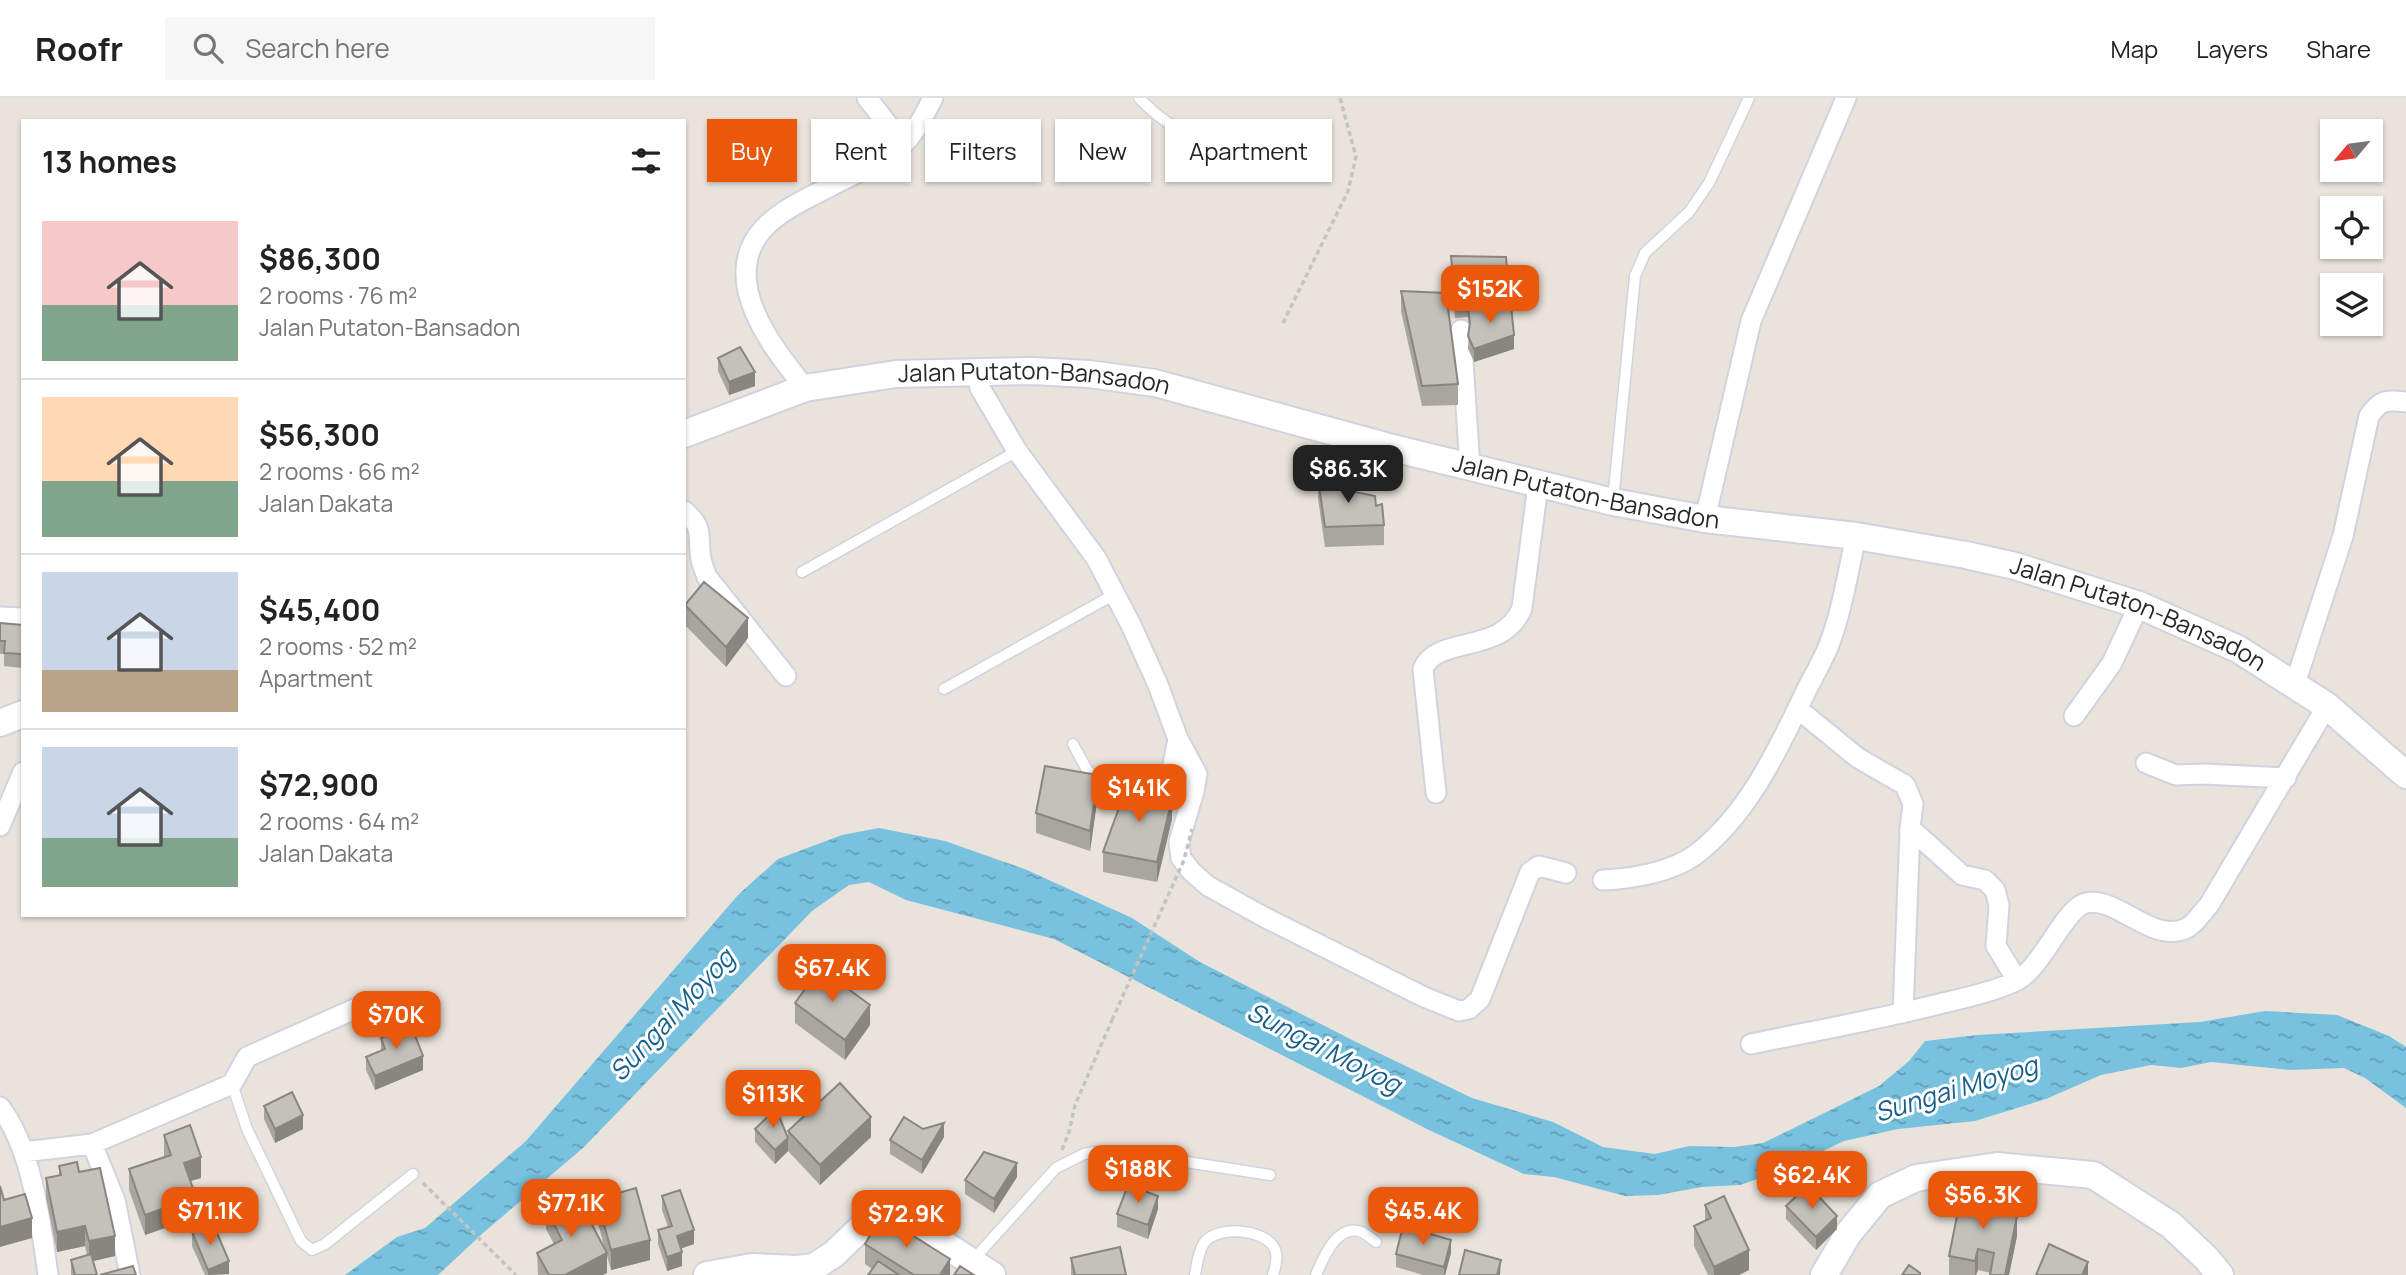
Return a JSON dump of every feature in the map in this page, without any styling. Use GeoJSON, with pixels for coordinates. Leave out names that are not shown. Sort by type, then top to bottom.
{"type":"FeatureCollection","features":[{"type":"Feature","properties":{"kind":"street"},"geometry":{"type":"LineString","coordinates":[[867,98],[884,119]]}},
{"type":"Feature","properties":{"kind":"street"},"geometry":{"type":"LineString","coordinates":[[911,135],[933,98]]}},
{"type":"Feature","properties":{"kind":"street"},"geometry":{"type":"LineString","coordinates":[[1705,519],[1751,321],[1846,98]]}},
{"type":"Feature","properties":{"kind":"street"},"geometry":{"type":"LineString","coordinates":[[805,388],[774,349],[753,311],[747,280],[747,259],[753,242],[764,228],[797,204],[837,182]]}},
{"type":"Feature","properties":{"kind":"street"},"geometry":{"type":"LineString","coordinates":[[1461,330],[1470,468]]}},
{"type":"Feature","properties":{"kind":"street","name":"Jalan Putaton-Bansadon"},"geometry":{"type":"LineString","coordinates":[[686,433],[805,388],[896,374],[1031,371],[1089,373],[1155,383],[1470,468],[1613,502],[1705,519],[1856,537],[2015,566],[2139,606],[2238,649],[2327,706],[2406,775]]}},
{"type":"Feature","properties":{"kind":"street"},"geometry":{"type":"LineString","coordinates":[[977,373],[980,388],[1017,451],[1096,558],[1158,685],[1178,739],[1197,774],[1179,842],[1181,858],[1208,886],[1424,997],[1459,1011],[1469,1009],[1480,999],[1530,873],[1539,866],[1566,873]]}},
{"type":"Feature","properties":{"kind":"street"},"geometry":{"type":"LineString","coordinates":[[2295,684],[2343,536],[2368,416],[2377,404],[2388,401],[2406,402]]}},
{"type":"Feature","properties":{"kind":"street"},"geometry":{"type":"LineString","coordinates":[[1436,793],[1423,669],[1433,655],[1490,638],[1513,625],[1519,617],[1538,485]]}},
{"type":"Feature","properties":{"kind":"street"},"geometry":{"type":"LineString","coordinates":[[686,512],[696,520],[701,536],[701,560],[707,577],[786,676]]}},
{"type":"Feature","properties":{"kind":"street"},"geometry":{"type":"LineString","coordinates":[[1603,880],[1628,879],[1651,874],[1693,857],[1723,830],[1742,805],[1798,709],[1829,644],[1856,537]]}},
{"type":"Feature","properties":{"kind":"street"},"geometry":{"type":"LineString","coordinates":[[2074,716],[2112,663],[2139,606]]}},
{"type":"Feature","properties":{"kind":"street"},"geometry":{"type":"LineString","coordinates":[[0,617],[21,618]]}},
{"type":"Feature","properties":{"kind":"street"},"geometry":{"type":"LineString","coordinates":[[1751,1045],[1903,1013],[2017,981],[2040,960],[2074,910],[2086,903],[2104,904],[2142,923],[2168,931],[2187,928],[2209,905],[2327,706]]}},
{"type":"Feature","properties":{"kind":"street"},"geometry":{"type":"LineString","coordinates":[[1798,709],[1857,758],[1905,785],[1913,804],[1903,1013]]}},
{"type":"Feature","properties":{"kind":"street"},"geometry":{"type":"LineString","coordinates":[[0,723],[21,715]]}},
{"type":"Feature","properties":{"kind":"street"},"geometry":{"type":"LineString","coordinates":[[1160,803],[1178,739]]}},
{"type":"Feature","properties":{"kind":"street"},"geometry":{"type":"LineString","coordinates":[[2146,764],[2176,775],[2286,778]]}},
{"type":"Feature","properties":{"kind":"street"},"geometry":{"type":"LineString","coordinates":[[0,826],[21,777]]}},
{"type":"Feature","properties":{"kind":"street"},"geometry":{"type":"LineString","coordinates":[[1910,828],[1962,875],[1985,880],[1995,890],[1999,905],[1996,946],[2017,981]]}},
{"type":"Feature","properties":{"kind":"street"},"geometry":{"type":"LineString","coordinates":[[23,1152],[92,1144],[232,1084],[247,1058],[368,1003]]}},
{"type":"Feature","properties":{"kind":"street"},"geometry":{"type":"LineString","coordinates":[[0,1107],[11,1121],[23,1152],[41,1227],[48,1275]]}},
{"type":"Feature","properties":{"kind":"street"},"geometry":{"type":"LineString","coordinates":[[92,1144],[116,1200],[130,1275]]}},
{"type":"Feature","properties":{"kind":"street"},"geometry":{"type":"LineString","coordinates":[[1824,1275],[1848,1234],[1881,1195],[1916,1178],[1997,1166],[2093,1175],[2171,1225],[2220,1275]]}},
{"type":"Feature","properties":{"kind":"street"},"geometry":{"type":"LineString","coordinates":[[707,1275],[752,1267],[814,1267],[834,1254],[862,1227],[888,1216],[906,1220],[983,1268]]}},
{"type":"Feature","properties":{"kind":"lane"},"geometry":{"type":"LineString","coordinates":[[1139,98],[1165,121]]}},
{"type":"Feature","properties":{"kind":"lane"},"geometry":{"type":"LineString","coordinates":[[1613,502],[1635,276],[1645,253],[1689,212],[1709,183],[1749,98]]}},
{"type":"Feature","properties":{"kind":"lane"},"geometry":{"type":"LineString","coordinates":[[802,572],[1017,451]]}},
{"type":"Feature","properties":{"kind":"lane"},"geometry":{"type":"LineString","coordinates":[[944,689],[1115,594]]}},
{"type":"Feature","properties":{"kind":"lane"},"geometry":{"type":"LineString","coordinates":[[1073,744],[1089,773],[1100,786],[1142,799]]}},
{"type":"Feature","properties":{"kind":"lane"},"geometry":{"type":"LineString","coordinates":[[232,1084],[247,1129],[301,1241],[312,1250],[325,1244],[413,1174]]}},
{"type":"Feature","properties":{"kind":"lane"},"geometry":{"type":"LineString","coordinates":[[983,1268],[1056,1168],[1084,1154],[1106,1152],[1148,1156],[1270,1175]]}},
{"type":"Feature","properties":{"kind":"lane"},"geometry":{"type":"LineString","coordinates":[[1195,1275],[1199,1253],[1205,1242],[1224,1231],[1265,1238],[1272,1244],[1276,1253],[1273,1275]]}},
{"type":"Feature","properties":{"kind":"lane"},"geometry":{"type":"LineString","coordinates":[[1316,1275],[1323,1257],[1336,1238],[1352,1231],[1362,1232],[1376,1242]]}},
{"type":"Feature","properties":{"kind":"path"},"geometry":{"type":"LineString","coordinates":[[1283,323],[1348,191],[1356,157],[1340,98]]}},
{"type":"Feature","properties":{"kind":"path"},"geometry":{"type":"LineString","coordinates":[[1056,1168],[1075,1105],[1184,860],[1192,829]]}},
{"type":"Feature","properties":{"kind":"path"},"geometry":{"type":"LineString","coordinates":[[427,1186],[516,1275]]}},
{"type":"Feature","properties":{"kind":"water","name":"Sungai Moyog"},"geometry":{"type":"Polygon","coordinates":[[[879,828],[945,841],[1027,870],[1132,918],[1200,962],[1472,1098],[1553,1122],[1603,1147],[1655,1154],[1689,1146],[1734,1147],[1763,1143],[1879,1086],[1909,1061],[1925,1041],[1977,1035],[2200,1022],[2265,1011],[2337,1015],[2389,1036],[2406,1047],[2406,1108],[2365,1078],[2344,1068],[2290,1070],[2211,1062],[2181,1068],[2151,1065],[2101,1075],[2046,1099],[1975,1121],[1898,1129],[1844,1141],[1778,1172],[1740,1185],[1702,1187],[1658,1195],[1625,1196],[1554,1177],[1524,1174],[1429,1130],[1054,939],[906,900],[869,882],[849,885],[812,911],[583,1148],[438,1275],[345,1275],[397,1237],[425,1228],[526,1141],[738,895],[778,859],[842,835],[879,828]]]}},
{"type":"Feature","properties":{"kind":"building"},"geometry":{"type":"Polygon","coordinates":[[[1451,256],[1506,257],[1509,294],[1455,298],[1451,256]]]}},
{"type":"Feature","properties":{"kind":"building"},"geometry":{"type":"Polygon","coordinates":[[[1401,291],[1446,293],[1458,384],[1422,386],[1401,291]]]}},
{"type":"Feature","properties":{"kind":"building"},"geometry":{"type":"Polygon","coordinates":[[[1511,305],[1514,335],[1474,349],[1468,336],[1468,309],[1511,305]]]}},
{"type":"Feature","properties":{"kind":"building"},"geometry":{"type":"Polygon","coordinates":[[[740,347],[755,372],[729,382],[718,358],[740,347]]]}},
{"type":"Feature","properties":{"kind":"building"},"geometry":{"type":"Polygon","coordinates":[[[1350,477],[1355,492],[1375,496],[1376,506],[1382,504],[1384,525],[1325,527],[1318,479],[1350,477]]]}},
{"type":"Feature","properties":{"kind":"building"},"geometry":{"type":"Polygon","coordinates":[[[704,582],[748,618],[726,647],[686,604],[704,582]]]}},
{"type":"Feature","properties":{"kind":"building"},"geometry":{"type":"Polygon","coordinates":[[[0,623],[21,625],[21,654],[4,653],[5,641],[0,641],[0,623]]]}},
{"type":"Feature","properties":{"kind":"building"},"geometry":{"type":"Polygon","coordinates":[[[1045,766],[1098,775],[1090,831],[1036,813],[1045,766]]]}},
{"type":"Feature","properties":{"kind":"building"},"geometry":{"type":"Polygon","coordinates":[[[1129,780],[1172,799],[1157,862],[1103,852],[1129,780]]]}},
{"type":"Feature","properties":{"kind":"building"},"geometry":{"type":"Polygon","coordinates":[[[820,968],[870,1005],[845,1040],[795,1003],[820,968]]]}},
{"type":"Feature","properties":{"kind":"building"},"geometry":{"type":"Polygon","coordinates":[[[411,1025],[423,1056],[375,1076],[366,1057],[385,1049],[381,1038],[411,1025]]]}},
{"type":"Feature","properties":{"kind":"building"},"geometry":{"type":"Polygon","coordinates":[[[840,1083],[871,1117],[820,1165],[788,1131],[840,1083]]]}},
{"type":"Feature","properties":{"kind":"building"},"geometry":{"type":"Polygon","coordinates":[[[292,1092],[303,1115],[275,1129],[264,1106],[292,1092]]]}},
{"type":"Feature","properties":{"kind":"building"},"geometry":{"type":"Polygon","coordinates":[[[776,1109],[788,1138],[775,1150],[755,1129],[776,1109]]]}},
{"type":"Feature","properties":{"kind":"building"},"geometry":{"type":"Polygon","coordinates":[[[904,1117],[923,1129],[944,1123],[922,1160],[890,1140],[904,1117]]]}},
{"type":"Feature","properties":{"kind":"building"},"geometry":{"type":"Polygon","coordinates":[[[190,1125],[201,1157],[184,1163],[196,1197],[145,1215],[129,1169],[171,1155],[164,1135],[190,1125]]]}},
{"type":"Feature","properties":{"kind":"building"},"geometry":{"type":"Polygon","coordinates":[[[984,1152],[1017,1163],[994,1199],[965,1180],[984,1152]]]}},
{"type":"Feature","properties":{"kind":"building"},"geometry":{"type":"Polygon","coordinates":[[[77,1162],[79,1172],[100,1168],[115,1236],[89,1241],[85,1226],[57,1232],[46,1178],[61,1175],[59,1166],[77,1162]]]}},
{"type":"Feature","properties":{"kind":"building"},"geometry":{"type":"Polygon","coordinates":[[[1128,1185],[1158,1196],[1148,1225],[1117,1214],[1128,1185]]]}},
{"type":"Feature","properties":{"kind":"building"},"geometry":{"type":"Polygon","coordinates":[[[1808,1185],[1837,1216],[1816,1237],[1786,1206],[1808,1185]]]}},
{"type":"Feature","properties":{"kind":"building"},"geometry":{"type":"Polygon","coordinates":[[[0,1186],[4,1200],[25,1194],[32,1218],[0,1227],[0,1186]]]}},
{"type":"Feature","properties":{"kind":"building"},"geometry":{"type":"Polygon","coordinates":[[[636,1188],[650,1240],[611,1250],[597,1199],[636,1188]]]}},
{"type":"Feature","properties":{"kind":"building"},"geometry":{"type":"Polygon","coordinates":[[[680,1190],[694,1230],[677,1236],[682,1252],[667,1257],[658,1230],[672,1226],[662,1196],[680,1190]]]}},
{"type":"Feature","properties":{"kind":"building"},"geometry":{"type":"Polygon","coordinates":[[[1962,1191],[1997,1199],[1994,1211],[2017,1216],[2005,1275],[1990,1275],[1994,1253],[1978,1249],[1975,1261],[1949,1256],[1962,1191]]]}},
{"type":"Feature","properties":{"kind":"building"},"geometry":{"type":"Polygon","coordinates":[[[575,1193],[607,1253],[565,1275],[549,1275],[537,1253],[562,1240],[546,1208],[575,1193]]]}},
{"type":"Feature","properties":{"kind":"building"},"geometry":{"type":"Polygon","coordinates":[[[1724,1196],[1749,1250],[1714,1267],[1694,1226],[1711,1218],[1705,1205],[1724,1196]]]}},
{"type":"Feature","properties":{"kind":"building"},"geometry":{"type":"Polygon","coordinates":[[[882,1216],[950,1259],[940,1275],[914,1275],[865,1244],[882,1216]]]}},
{"type":"Feature","properties":{"kind":"building"},"geometry":{"type":"Polygon","coordinates":[[[213,1224],[229,1261],[208,1270],[192,1232],[213,1224]]]}},
{"type":"Feature","properties":{"kind":"building"},"geometry":{"type":"Polygon","coordinates":[[[1403,1226],[1451,1240],[1444,1267],[1396,1254],[1403,1226]]]}},
{"type":"Feature","properties":{"kind":"building"},"geometry":{"type":"Polygon","coordinates":[[[2049,1244],[2088,1262],[2082,1275],[2036,1275],[2049,1244]]]}},
{"type":"Feature","properties":{"kind":"building"},"geometry":{"type":"Polygon","coordinates":[[[1120,1247],[1126,1275],[1075,1275],[1071,1258],[1120,1247]]]}},
{"type":"Feature","properties":{"kind":"building"},"geometry":{"type":"Polygon","coordinates":[[[1465,1250],[1501,1260],[1497,1275],[1459,1275],[1465,1250]]]}},
{"type":"Feature","properties":{"kind":"building"},"geometry":{"type":"Polygon","coordinates":[[[91,1254],[97,1275],[75,1275],[71,1260],[91,1254]]]}},
{"type":"Feature","properties":{"kind":"building"},"geometry":{"type":"Polygon","coordinates":[[[878,1261],[899,1275],[868,1275],[878,1261]]]}},
{"type":"Feature","properties":{"kind":"building"},"geometry":{"type":"Polygon","coordinates":[[[1909,1265],[1920,1273],[1920,1275],[1902,1275],[1909,1265]]]}},
{"type":"Feature","properties":{"kind":"building"},"geometry":{"type":"Polygon","coordinates":[[[133,1266],[136,1275],[100,1275],[133,1266]]]}},
{"type":"Feature","properties":{"kind":"building"},"geometry":{"type":"Polygon","coordinates":[[[960,1266],[974,1275],[954,1275],[960,1266]]]}}]}
